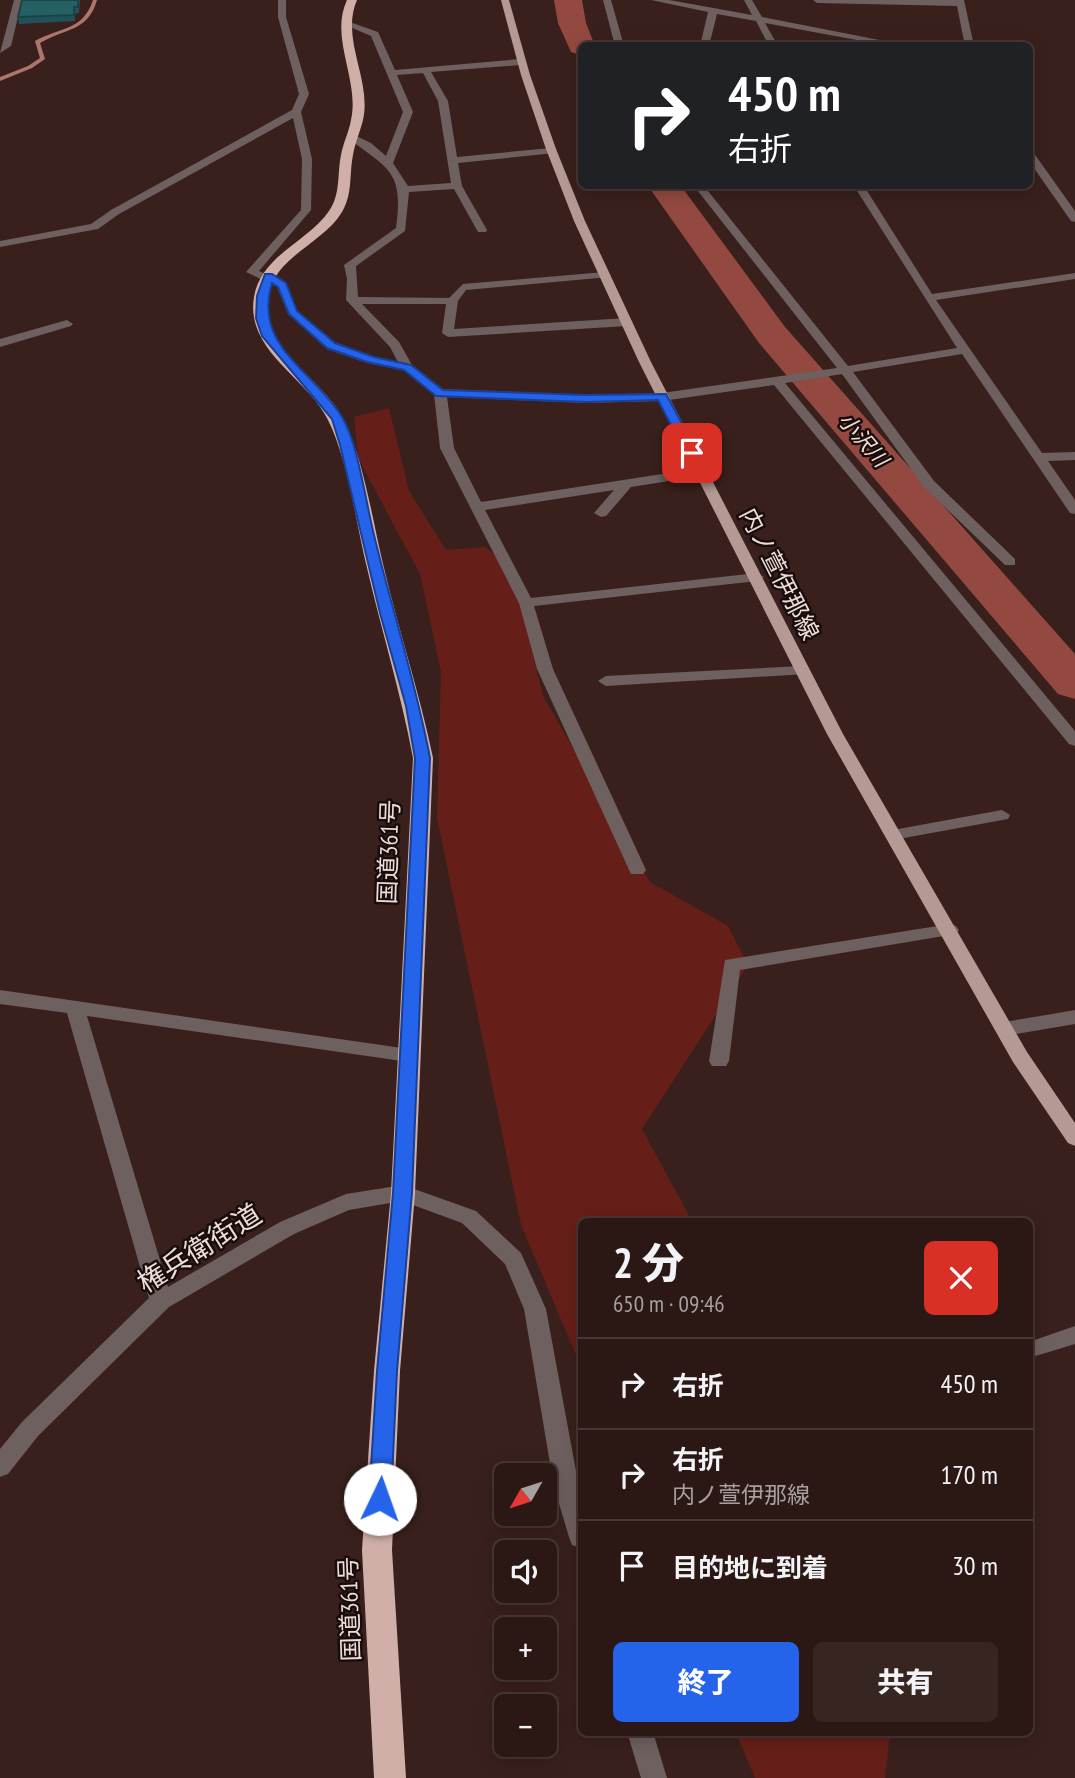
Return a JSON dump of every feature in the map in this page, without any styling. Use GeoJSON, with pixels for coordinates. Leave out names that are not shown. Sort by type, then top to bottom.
{"type":"FeatureCollection","features":[{"type":"Feature","properties":{"kind":"highway","name":"国道361号"},"geometry":{"type":"LineString","coordinates":[[352,0],[348,5],[347,24],[359,102],[342,198],[333,216],[286,254],[268,277],[262,296],[261,318],[268,336],[337,418],[346,445],[423,758],[403,1193],[387,1371],[377,1550],[390,1778]]}},
{"type":"Feature","properties":{"kind":"main road","name":"内ノ萱伊那線"},"geometry":{"type":"LineString","coordinates":[[505,0],[520,62],[551,151],[662,397],[757,577],[802,671],[893,835],[950,930],[1045,1101],[1075,1138]]}},
{"type":"Feature","properties":{"kind":"street"},"geometry":{"type":"LineString","coordinates":[[0,50],[6,46],[18,0]]}},
{"type":"Feature","properties":{"kind":"street"},"geometry":{"type":"LineString","coordinates":[[282,0],[282,17],[304,94],[296,113],[306,159],[306,210],[252,272],[282,285],[292,312],[331,346],[371,360],[407,367]]}},
{"type":"Feature","properties":{"kind":"street"},"geometry":{"type":"LineString","coordinates":[[607,0],[619,42]]}},
{"type":"Feature","properties":{"kind":"street"},"geometry":{"type":"LineString","coordinates":[[655,0],[884,42]]}},
{"type":"Feature","properties":{"kind":"street"},"geometry":{"type":"LineString","coordinates":[[748,0],[772,42]]}},
{"type":"Feature","properties":{"kind":"street"},"geometry":{"type":"LineString","coordinates":[[817,0],[960,2],[969,42]]}},
{"type":"Feature","properties":{"kind":"street"},"geometry":{"type":"LineString","coordinates":[[705,42],[713,11]]}},
{"type":"Feature","properties":{"kind":"street"},"geometry":{"type":"LineString","coordinates":[[347,24],[375,34],[408,112],[388,163]]}},
{"type":"Feature","properties":{"kind":"street"},"geometry":{"type":"LineString","coordinates":[[808,28],[822,42]]}},
{"type":"Feature","properties":{"kind":"street"},"geometry":{"type":"LineString","coordinates":[[392,73],[520,62]]}},
{"type":"Feature","properties":{"kind":"street"},"geometry":{"type":"LineString","coordinates":[[426,71],[443,101],[457,186],[482,230]]}},
{"type":"Feature","properties":{"kind":"street"},"geometry":{"type":"LineString","coordinates":[[0,244],[94,227],[115,212],[296,113]]}},
{"type":"Feature","properties":{"kind":"street"},"geometry":{"type":"LineString","coordinates":[[352,137],[361,140],[388,163],[404,189],[401,229],[350,265],[353,279],[352,300],[395,345],[407,367],[440,393],[586,399],[662,397],[780,381],[967,350]]}},
{"type":"Feature","properties":{"kind":"street"},"geometry":{"type":"LineString","coordinates":[[452,161],[551,151]]}},
{"type":"Feature","properties":{"kind":"street"},"geometry":{"type":"LineString","coordinates":[[1033,160],[1075,219]]}},
{"type":"Feature","properties":{"kind":"street"},"geometry":{"type":"LineString","coordinates":[[404,189],[457,186]]}},
{"type":"Feature","properties":{"kind":"street"},"geometry":{"type":"LineString","coordinates":[[701,189],[845,370],[929,484],[1010,562]]}},
{"type":"Feature","properties":{"kind":"street"},"geometry":{"type":"LineString","coordinates":[[861,189],[929,298],[1075,510]]}},
{"type":"Feature","properties":{"kind":"street"},"geometry":{"type":"LineString","coordinates":[[605,275],[463,287],[452,301],[448,333],[627,322]]}},
{"type":"Feature","properties":{"kind":"street"},"geometry":{"type":"LineString","coordinates":[[929,298],[1075,276]]}},
{"type":"Feature","properties":{"kind":"street"},"geometry":{"type":"LineString","coordinates":[[352,300],[452,301]]}},
{"type":"Feature","properties":{"kind":"street"},"geometry":{"type":"LineString","coordinates":[[0,343],[67,324]]}},
{"type":"Feature","properties":{"kind":"street"},"geometry":{"type":"LineString","coordinates":[[780,381],[1075,741]]}},
{"type":"Feature","properties":{"kind":"street"},"geometry":{"type":"LineString","coordinates":[[440,393],[447,448],[526,603],[545,669],[637,870]]}},
{"type":"Feature","properties":{"kind":"street"},"geometry":{"type":"LineString","coordinates":[[1040,457],[1075,456]]}},
{"type":"Feature","properties":{"kind":"street"},"geometry":{"type":"LineString","coordinates":[[476,507],[702,472]]}},
{"type":"Feature","properties":{"kind":"street"},"geometry":{"type":"LineString","coordinates":[[601,513],[626,484]]}},
{"type":"Feature","properties":{"kind":"street"},"geometry":{"type":"LineString","coordinates":[[526,603],[757,577]]}},
{"type":"Feature","properties":{"kind":"street"},"geometry":{"type":"LineString","coordinates":[[606,681],[802,671]]}},
{"type":"Feature","properties":{"kind":"street"},"geometry":{"type":"LineString","coordinates":[[893,835],[1003,815]]}},
{"type":"Feature","properties":{"kind":"street"},"geometry":{"type":"LineString","coordinates":[[719,1061],[731,964],[950,930]]}},
{"type":"Feature","properties":{"kind":"street"},"geometry":{"type":"LineString","coordinates":[[0,997],[409,1055]]}},
{"type":"Feature","properties":{"kind":"street"},"geometry":{"type":"LineString","coordinates":[[75,1008],[161,1301]]}},
{"type":"Feature","properties":{"kind":"street"},"geometry":{"type":"LineString","coordinates":[[1005,1029],[1075,1017]]}},
{"type":"Feature","properties":{"kind":"street"},"geometry":{"type":"LineString","coordinates":[[403,1193],[469,1217],[513,1259],[536,1309],[565,1488],[578,1528]]}},
{"type":"Feature","properties":{"kind":"street","name":"権兵衛街道"},"geometry":{"type":"LineString","coordinates":[[0,1467],[30,1429],[161,1301],[288,1228],[346,1202],[403,1193]]}},
{"type":"Feature","properties":{"kind":"street"},"geometry":{"type":"LineString","coordinates":[[1033,1350],[1075,1335]]}},
{"type":"Feature","properties":{"kind":"street"},"geometry":{"type":"LineString","coordinates":[[641,1736],[654,1778]]}},
{"type":"Feature","properties":{"kind":"shaded area"},"geometry":{"type":"Polygon","coordinates":[[[389,408],[409,491],[446,550],[485,547],[511,567],[543,696],[650,882],[728,926],[748,965],[642,1129],[690,1218],[578,1218],[578,1360],[521,1225],[437,818],[441,672],[420,574],[358,458],[354,417],[389,408]]]}},
{"type":"Feature","properties":{"kind":"shaded area"},"geometry":{"type":"Polygon","coordinates":[[[737,1736],[890,1736],[885,1778],[755,1778],[737,1736]]]}},
{"type":"Feature","properties":{"kind":"building"},"geometry":{"type":"Polygon","coordinates":[[[22,0],[78,0],[78,7],[74,7],[74,15],[18,17],[22,0]]]}},
{"type":"Feature","properties":{"kind":"waterway"},"geometry":{"type":"LineString","coordinates":[[0,79],[30,67],[43,58],[37,42],[80,24],[92,11],[95,0]]}},
{"type":"Feature","properties":{"kind":"waterway","name":"小沢川"},"geometry":{"type":"LineString","coordinates":[[568,0],[572,23],[579,42]]}},
{"type":"Feature","properties":{"kind":"waterway","name":"小沢川"},"geometry":{"type":"LineString","coordinates":[[666,189],[772,335],[1075,684]]}},
{"type":"Feature","properties":{"kind":"route"},"geometry":{"type":"LineString","coordinates":[[380,1499],[387,1371],[403,1193],[423,758],[413,706],[386,613],[346,445],[337,418],[268,336],[261,318],[262,296],[268,277],[282,285],[292,312],[331,346],[371,360],[407,367],[440,393],[586,399],[662,397],[692,453]]}}]}
